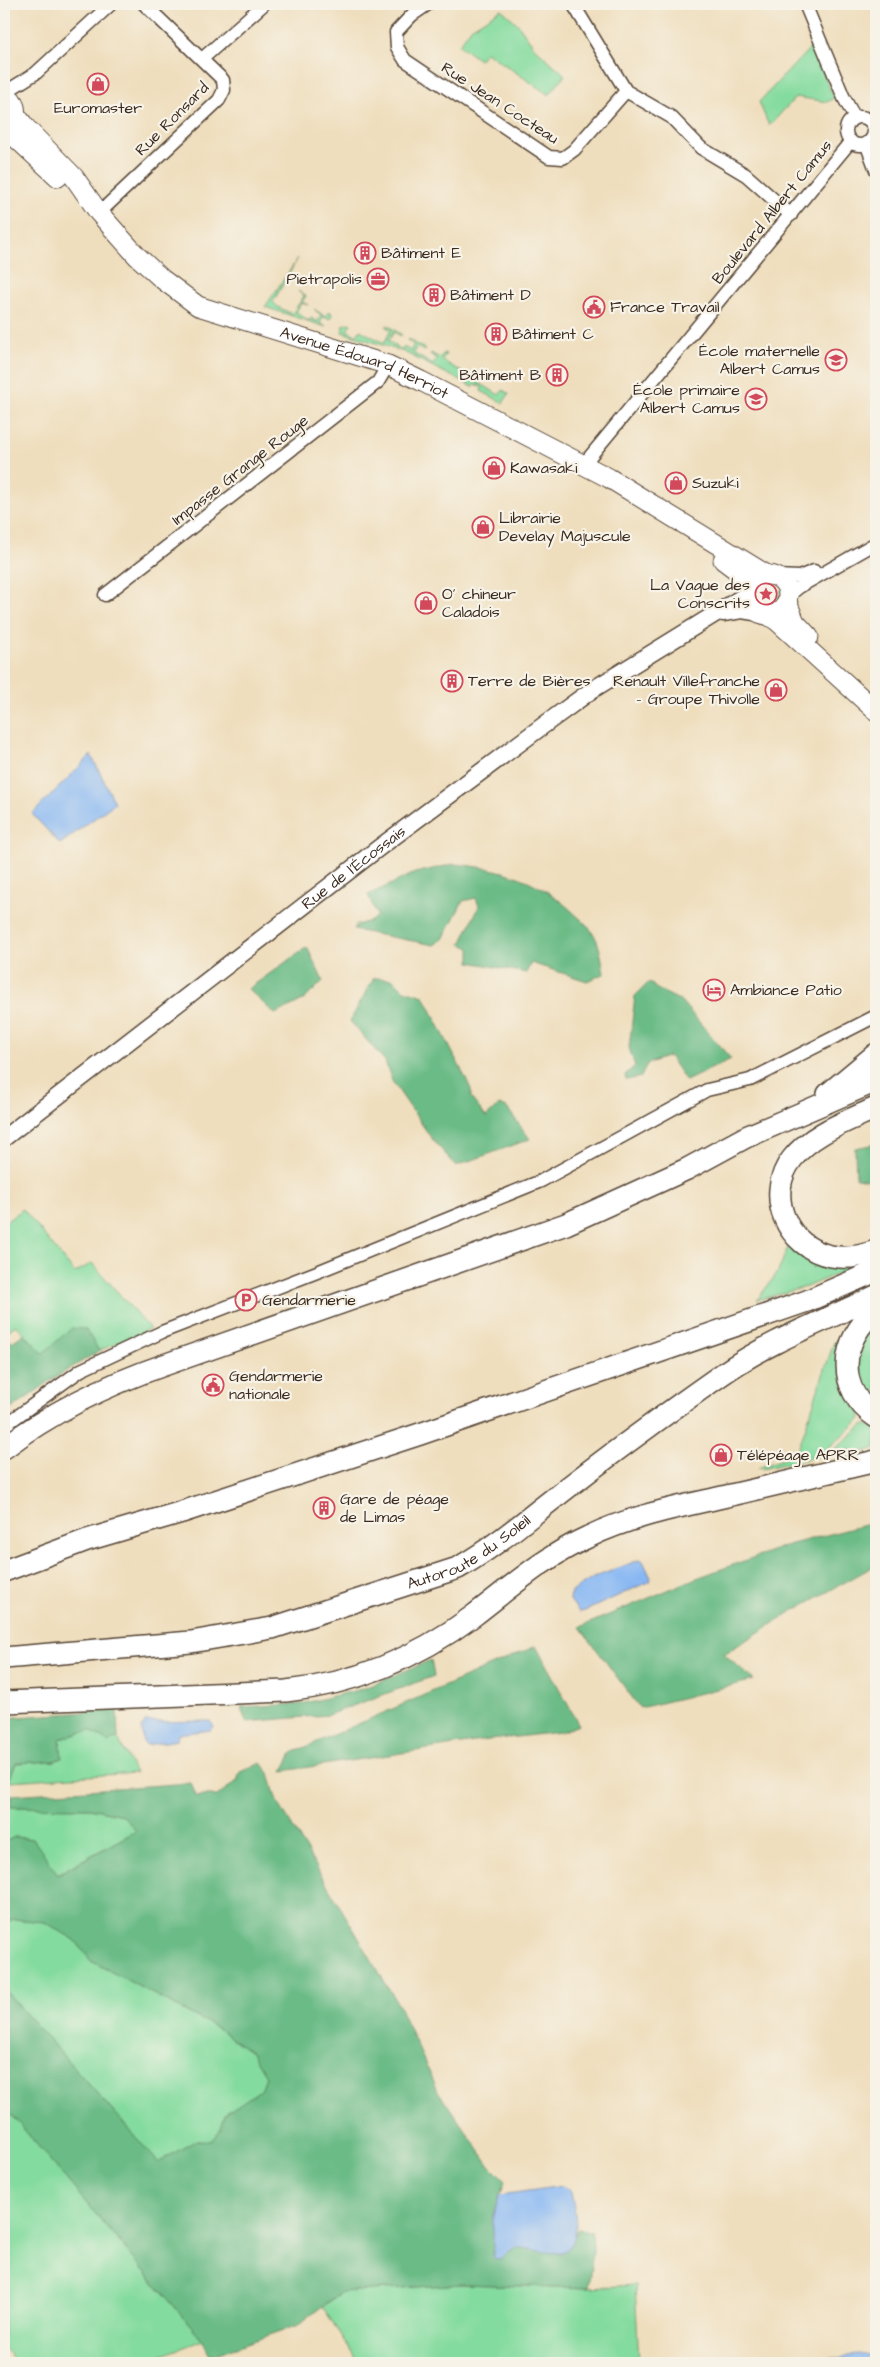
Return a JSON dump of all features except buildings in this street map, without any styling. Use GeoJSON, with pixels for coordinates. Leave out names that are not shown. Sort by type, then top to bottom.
{"type":"FeatureCollection","features":[{"type":"Feature","properties":{"kind":"highway"},"geometry":{"type":"LineString","coordinates":[[811,1108],[876,1054]]}},
{"type":"Feature","properties":{"kind":"highway"},"geometry":{"type":"LineString","coordinates":[[4,1448],[64,1408],[107,1386],[156,1367],[566,1224],[641,1190],[746,1137],[876,1081]]}},
{"type":"Feature","properties":{"kind":"highway"},"geometry":{"type":"LineString","coordinates":[[876,1108],[824,1133],[804,1146],[787,1166],[781,1179],[779,1194],[782,1211],[788,1227],[800,1240],[815,1251],[840,1257],[876,1251]]}},
{"type":"Feature","properties":{"kind":"highway"},"geometry":{"type":"LineString","coordinates":[[4,1571],[87,1540],[182,1512],[411,1437],[807,1301],[876,1272]]}},
{"type":"Feature","properties":{"kind":"highway","name":"Autoroute du Soleil"},"geometry":{"type":"LineString","coordinates":[[4,1658],[192,1642],[262,1630],[458,1568],[498,1543],[554,1498],[722,1374],[775,1343],[876,1296]]}},
{"type":"Feature","properties":{"kind":"highway"},"geometry":{"type":"LineString","coordinates":[[876,1311],[857,1330],[850,1344],[847,1355],[847,1370],[851,1386],[859,1400],[876,1417]]}},
{"type":"Feature","properties":{"kind":"highway"},"geometry":{"type":"LineString","coordinates":[[4,1702],[286,1691],[306,1689],[345,1680],[383,1668],[432,1643],[473,1616],[520,1578],[553,1555],[606,1528],[658,1512],[876,1461]]}},
{"type":"Feature","properties":{"kind":"main road","name":"Avenue Édouard Herriot"},"geometry":{"type":"LineString","coordinates":[[10,102],[26,128],[74,177],[99,213]]}},
{"type":"Feature","properties":{"kind":"main road"},"geometry":{"type":"LineString","coordinates":[[4,131],[11,125],[10,102]]}},
{"type":"Feature","properties":{"kind":"main road","name":"Avenue Édouard Herriot"},"geometry":{"type":"LineString","coordinates":[[4,131],[17,139],[99,213],[156,273],[198,306],[388,365],[609,478],[644,502],[671,515],[723,549],[772,576]]}},
{"type":"Feature","properties":{"kind":"main road","name":"Avenue Édouard Herriot"},"geometry":{"type":"LineString","coordinates":[[644,502],[665,522],[735,569],[749,590]]}},
{"type":"Feature","properties":{"kind":"main road"},"geometry":{"type":"LineString","coordinates":[[772,576],[787,586],[788,599],[796,622],[870,706],[777,621],[753,607],[749,590],[757,578],[772,576]]}},
{"type":"Feature","properties":{"kind":"main road","name":"Rue de l'Écossais"},"geometry":{"type":"LineString","coordinates":[[4,1138],[380,847],[498,759],[592,690],[718,614],[749,590]]}},
{"type":"Feature","properties":{"kind":"main road"},"geometry":{"type":"LineString","coordinates":[[763,614],[776,613],[788,599]]}},
{"type":"Feature","properties":{"kind":"main road","name":"Rue de l'Écossais"},"geometry":{"type":"LineString","coordinates":[[718,614],[742,610],[763,614]]}},
{"type":"Feature","properties":{"kind":"street"},"geometry":{"type":"LineString","coordinates":[[10,102],[36,73],[111,4]]}},
{"type":"Feature","properties":{"kind":"street","name":"Rue Ronsard"},"geometry":{"type":"LineString","coordinates":[[99,213],[219,100],[224,90],[223,80],[144,4]]}},
{"type":"Feature","properties":{"kind":"street"},"geometry":{"type":"LineString","coordinates":[[202,59],[264,4]]}},
{"type":"Feature","properties":{"kind":"street","name":"Rue Jean Cocteau"},"geometry":{"type":"LineString","coordinates":[[428,4],[412,15],[396,32],[397,47],[405,60],[548,157],[564,158],[574,150],[626,92]]}},
{"type":"Feature","properties":{"kind":"street"},"geometry":{"type":"LineString","coordinates":[[573,4],[626,92],[671,117],[701,148],[746,175],[791,215]]}},
{"type":"Feature","properties":{"kind":"street"},"geometry":{"type":"LineString","coordinates":[[805,4],[844,98],[855,118]]}},
{"type":"Feature","properties":{"kind":"street"},"geometry":{"type":"LineString","coordinates":[[10,102],[22,93],[36,73]]}},
{"type":"Feature","properties":{"kind":"street"},"geometry":{"type":"LineString","coordinates":[[864,117],[874,121],[874,135],[866,143],[858,144],[851,140],[847,128],[855,118],[864,117]]}},
{"type":"Feature","properties":{"kind":"street","name":"Boulevard Albert Camus"},"geometry":{"type":"LineString","coordinates":[[582,465],[791,215],[851,140]]}},
{"type":"Feature","properties":{"kind":"street"},"geometry":{"type":"LineString","coordinates":[[866,143],[876,170]]}},
{"type":"Feature","properties":{"kind":"street","name":"Impasse Grange Rouge"},"geometry":{"type":"LineString","coordinates":[[105,595],[378,382],[388,365]]}},
{"type":"Feature","properties":{"kind":"street"},"geometry":{"type":"LineString","coordinates":[[788,599],[799,587],[876,543]]}},
{"type":"Feature","properties":{"kind":"street"},"geometry":{"type":"LineString","coordinates":[[772,576],[799,577],[849,558]]}},
{"type":"Feature","properties":{"kind":"street"},"geometry":{"type":"LineString","coordinates":[[4,1426],[81,1370],[162,1332],[317,1272],[541,1181],[707,1090],[750,1080],[876,1016]]}},
{"type":"Feature","properties":{"kind":"green space"},"geometry":{"type":"Polygon","coordinates":[[[501,9],[517,23],[535,48],[565,75],[549,95],[486,52],[479,60],[459,45],[471,28],[501,9]]]}},
{"type":"Feature","properties":{"kind":"green space"},"geometry":{"type":"Polygon","coordinates":[[[812,46],[834,98],[827,102],[796,97],[769,126],[759,102],[812,46]]]}},
{"type":"Feature","properties":{"kind":"green space"},"geometry":{"type":"Polygon","coordinates":[[[298,258],[273,302],[278,307],[292,314],[304,296],[298,291],[306,296],[302,302],[308,305],[301,303],[296,312],[309,321],[311,318],[317,322],[321,315],[314,309],[326,317],[330,311],[332,314],[330,319],[323,317],[320,323],[326,327],[265,307],[298,258]]]}},
{"type":"Feature","properties":{"kind":"green space"},"geometry":{"type":"Polygon","coordinates":[[[351,324],[347,330],[356,335],[360,330],[384,343],[391,330],[386,327],[387,325],[402,335],[394,332],[388,341],[402,350],[404,347],[410,351],[414,345],[408,339],[425,349],[424,351],[417,347],[413,353],[433,365],[437,359],[430,354],[440,358],[444,353],[446,354],[442,360],[499,395],[503,390],[509,394],[503,403],[481,391],[482,387],[475,384],[473,387],[404,352],[342,332],[344,325],[351,324]]]}},
{"type":"Feature","properties":{"kind":"green space"},"geometry":{"type":"Polygon","coordinates":[[[767,583],[780,591],[780,597],[777,602],[766,606],[757,597],[759,587],[767,583]]]}},
{"type":"Feature","properties":{"kind":"green space"},"geometry":{"type":"Polygon","coordinates":[[[454,864],[489,869],[519,877],[561,902],[589,928],[597,940],[604,974],[587,981],[531,963],[526,973],[470,962],[470,948],[461,944],[479,906],[476,898],[463,901],[443,939],[434,945],[354,930],[356,925],[371,921],[377,915],[368,895],[415,873],[454,864]]]}},
{"type":"Feature","properties":{"kind":"green space"},"geometry":{"type":"Polygon","coordinates":[[[307,947],[323,981],[305,999],[275,1014],[248,989],[307,947]]]}},
{"type":"Feature","properties":{"kind":"green space"},"geometry":{"type":"Polygon","coordinates":[[[374,978],[393,979],[404,990],[424,996],[471,1089],[471,1098],[486,1117],[499,1105],[507,1108],[530,1139],[456,1166],[432,1139],[392,1081],[385,1061],[350,1021],[374,978]]]}},
{"type":"Feature","properties":{"kind":"green space"},"geometry":{"type":"Polygon","coordinates":[[[649,982],[657,989],[681,1001],[731,1059],[686,1081],[669,1056],[647,1064],[641,1077],[626,1080],[625,1075],[635,1066],[629,1048],[635,996],[649,982]]]}},
{"type":"Feature","properties":{"kind":"green space"},"geometry":{"type":"Polygon","coordinates":[[[876,1144],[876,1181],[856,1178],[855,1148],[876,1144]]]}},
{"type":"Feature","properties":{"kind":"green space"},"geometry":{"type":"Polygon","coordinates":[[[23,1209],[75,1273],[92,1263],[150,1329],[99,1351],[85,1329],[43,1353],[16,1325],[5,1333],[11,1342],[4,1347],[4,1223],[23,1209]]]}},
{"type":"Feature","properties":{"kind":"green space"},"geometry":{"type":"Polygon","coordinates":[[[790,1242],[856,1266],[806,1287],[757,1300],[778,1272],[790,1242]]]}},
{"type":"Feature","properties":{"kind":"green space"},"geometry":{"type":"Polygon","coordinates":[[[876,1323],[876,1404],[862,1384],[857,1366],[857,1357],[862,1339],[876,1323]]]}},
{"type":"Feature","properties":{"kind":"green space"},"geometry":{"type":"Polygon","coordinates":[[[72,1328],[85,1329],[99,1351],[53,1379],[4,1414],[4,1347],[24,1334],[43,1353],[72,1328]]]}},
{"type":"Feature","properties":{"kind":"green space"},"geometry":{"type":"Polygon","coordinates":[[[851,1329],[861,1419],[819,1456],[762,1469],[758,1468],[785,1458],[799,1447],[834,1342],[851,1329]]]}},
{"type":"Feature","properties":{"kind":"green space"},"geometry":{"type":"Polygon","coordinates":[[[863,1425],[876,1428],[876,1448],[860,1453],[845,1449],[832,1451],[863,1425]]]}},
{"type":"Feature","properties":{"kind":"green space"},"geometry":{"type":"Polygon","coordinates":[[[876,1522],[876,1565],[791,1612],[724,1654],[754,1680],[640,1708],[580,1627],[694,1579],[788,1545],[876,1522]]]}},
{"type":"Feature","properties":{"kind":"green space"},"geometry":{"type":"Polygon","coordinates":[[[536,1646],[579,1725],[560,1732],[481,1741],[283,1771],[292,1753],[536,1646]]]}},
{"type":"Feature","properties":{"kind":"green space"},"geometry":{"type":"Polygon","coordinates":[[[431,1660],[434,1676],[328,1715],[246,1722],[241,1707],[301,1704],[362,1689],[431,1660]]]}},
{"type":"Feature","properties":{"kind":"green space"},"geometry":{"type":"Polygon","coordinates":[[[117,1710],[118,1738],[108,1742],[90,1730],[60,1739],[62,1758],[54,1761],[16,1763],[9,1781],[4,1781],[4,1718],[117,1710]]]}},
{"type":"Feature","properties":{"kind":"green space"},"geometry":{"type":"Polygon","coordinates":[[[90,1730],[108,1742],[118,1738],[135,1773],[9,1781],[16,1763],[54,1761],[61,1758],[60,1739],[90,1730]]]}},
{"type":"Feature","properties":{"kind":"green space"},"geometry":{"type":"Polygon","coordinates":[[[261,1763],[269,1773],[276,1799],[398,2004],[438,2091],[490,2166],[505,2181],[493,2215],[500,2259],[515,2247],[561,2253],[567,2249],[578,2229],[592,2231],[593,2251],[588,2288],[462,2284],[341,2292],[298,2325],[210,2356],[203,2340],[4,2106],[4,1989],[158,2162],[197,2140],[211,2141],[221,2129],[225,2114],[262,2089],[266,2076],[252,2053],[219,2029],[91,1961],[75,1940],[45,1922],[13,1919],[4,1925],[4,1905],[9,1901],[4,1894],[4,1842],[15,1837],[33,1839],[58,1874],[136,1831],[123,1815],[90,1808],[11,1807],[12,1795],[191,1783],[196,1796],[217,1796],[237,1781],[240,1772],[261,1763]]]}},
{"type":"Feature","properties":{"kind":"green space"},"geometry":{"type":"Polygon","coordinates":[[[12,1795],[12,1807],[90,1808],[123,1815],[136,1831],[57,1874],[33,1839],[15,1837],[4,1842],[4,1796],[12,1795]]]}},
{"type":"Feature","properties":{"kind":"green space"},"geometry":{"type":"Polygon","coordinates":[[[13,1919],[45,1922],[75,1940],[91,1961],[219,2029],[252,2053],[266,2076],[262,2089],[225,2114],[221,2129],[211,2141],[197,2140],[158,2163],[4,1989],[4,1925],[13,1919]]]}},
{"type":"Feature","properties":{"kind":"green space"},"geometry":{"type":"Polygon","coordinates":[[[4,2106],[203,2340],[142,2363],[18,2363],[4,2349],[4,2106]]]}},
{"type":"Feature","properties":{"kind":"green space"},"geometry":{"type":"Polygon","coordinates":[[[462,2284],[588,2288],[635,2285],[639,2363],[358,2363],[323,2307],[341,2292],[462,2284]]]}},
{"type":"Feature","properties":{"kind":"water"},"geometry":{"type":"Polygon","coordinates":[[[91,755],[115,803],[60,844],[32,814],[91,755]]]}},
{"type":"Feature","properties":{"kind":"water"},"geometry":{"type":"Polygon","coordinates":[[[639,1560],[643,1561],[651,1578],[650,1581],[585,1611],[579,1612],[570,1600],[571,1592],[593,1578],[639,1560]]]}},
{"type":"Feature","properties":{"kind":"water"},"geometry":{"type":"Polygon","coordinates":[[[210,1721],[214,1727],[211,1730],[178,1734],[177,1740],[147,1745],[143,1742],[142,1729],[145,1722],[210,1721]]]}},
{"type":"Feature","properties":{"kind":"water"},"geometry":{"type":"Polygon","coordinates":[[[563,2186],[571,2192],[576,2225],[573,2242],[569,2248],[562,2252],[552,2253],[515,2247],[500,2259],[493,2258],[493,2215],[500,2195],[563,2186]]]}},
{"type":"Feature","properties":{"kind":"water"},"geometry":{"type":"Polygon","coordinates":[[[873,2354],[876,2357],[876,2363],[787,2363],[794,2360],[873,2354]]]}},
{"type":"Feature","properties":{"kind":"place","name":"Euromaster"},"geometry":{"type":"Point","coordinates":[98,84]}},
{"type":"Feature","properties":{"kind":"place","name":"Bâtiment E"},"geometry":{"type":"Point","coordinates":[365,253]}},
{"type":"Feature","properties":{"kind":"place","name":"Pietrapolis"},"geometry":{"type":"Point","coordinates":[378,279]}},
{"type":"Feature","properties":{"kind":"place","name":"Bâtiment D"},"geometry":{"type":"Point","coordinates":[434,295]}},
{"type":"Feature","properties":{"kind":"place","name":"France Travail"},"geometry":{"type":"Point","coordinates":[594,307]}},
{"type":"Feature","properties":{"kind":"place","name":"Bâtiment C"},"geometry":{"type":"Point","coordinates":[496,334]}},
{"type":"Feature","properties":{"kind":"place","name":"École maternelle Albert Camus"},"geometry":{"type":"Point","coordinates":[836,360]}},
{"type":"Feature","properties":{"kind":"place","name":"Bâtiment B"},"geometry":{"type":"Point","coordinates":[557,375]}},
{"type":"Feature","properties":{"kind":"place","name":"École primaire Albert Camus"},"geometry":{"type":"Point","coordinates":[756,399]}},
{"type":"Feature","properties":{"kind":"place","name":"Kawasaki"},"geometry":{"type":"Point","coordinates":[494,468]}},
{"type":"Feature","properties":{"kind":"place","name":"Suzuki"},"geometry":{"type":"Point","coordinates":[676,483]}},
{"type":"Feature","properties":{"kind":"place","name":"Librairie Develay Majuscule"},"geometry":{"type":"Point","coordinates":[483,527]}},
{"type":"Feature","properties":{"kind":"place","name":"La Vague des Conscrits"},"geometry":{"type":"Point","coordinates":[766,594]}},
{"type":"Feature","properties":{"kind":"place","name":"O' chineur Caladois"},"geometry":{"type":"Point","coordinates":[426,603]}},
{"type":"Feature","properties":{"kind":"place","name":"Terre de Bières"},"geometry":{"type":"Point","coordinates":[452,681]}},
{"type":"Feature","properties":{"kind":"place","name":"Renault Villefranche - Groupe Thivolle"},"geometry":{"type":"Point","coordinates":[776,690]}},
{"type":"Feature","properties":{"kind":"place","name":"Ambiance Patio"},"geometry":{"type":"Point","coordinates":[714,990]}},
{"type":"Feature","properties":{"kind":"place","name":"Gendarmerie"},"geometry":{"type":"Point","coordinates":[246,1300]}},
{"type":"Feature","properties":{"kind":"place","name":"Gendarmerie nationale"},"geometry":{"type":"Point","coordinates":[213,1385]}},
{"type":"Feature","properties":{"kind":"place","name":"Télépéage APRR"},"geometry":{"type":"Point","coordinates":[721,1455]}},
{"type":"Feature","properties":{"kind":"place","name":"Gare de péage de Limas"},"geometry":{"type":"Point","coordinates":[324,1508]}}]}
